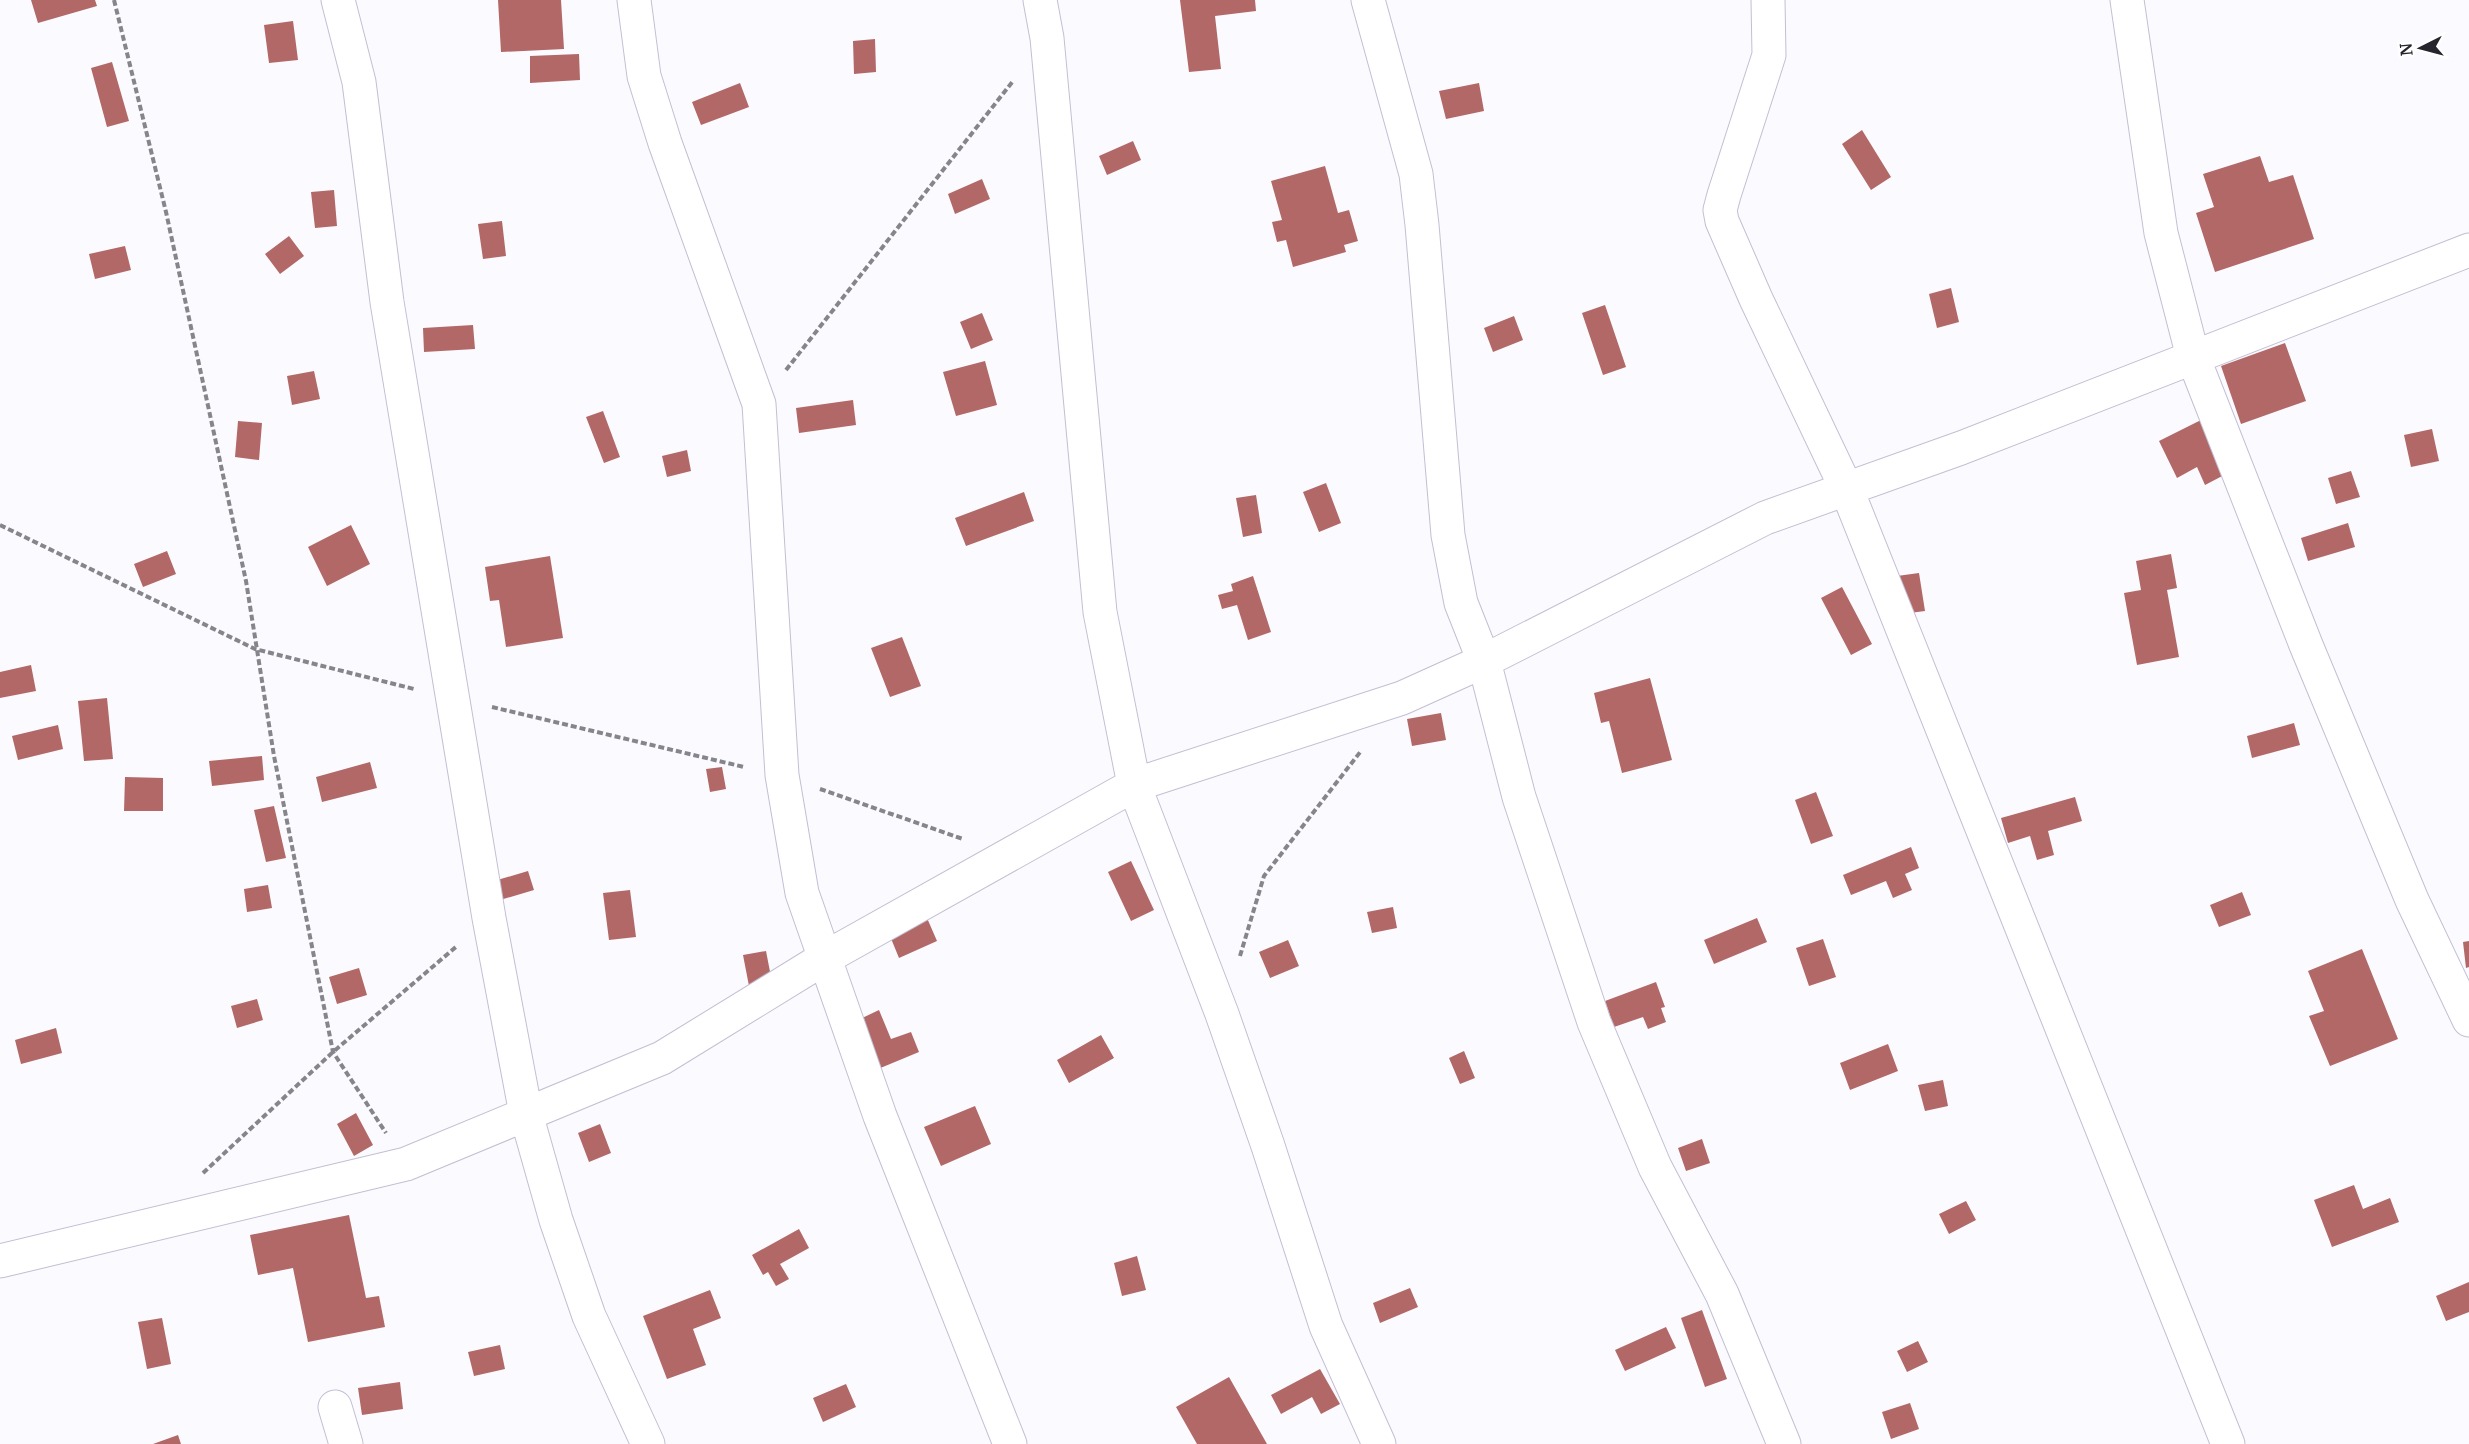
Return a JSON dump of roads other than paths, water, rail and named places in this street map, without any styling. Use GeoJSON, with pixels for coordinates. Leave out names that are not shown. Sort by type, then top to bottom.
{"type":"FeatureCollection","features":[{"type":"Feature","properties":{"kind":"street"},"geometry":{"type":"LineString","coordinates":[[338,0],[359,82],[387,302],[489,918],[526,1114],[556,1220],[589,1316],[648,1444]]}},
{"type":"Feature","properties":{"kind":"street"},"geometry":{"type":"LineString","coordinates":[[634,0],[644,76],[661,132],[759,404],[782,776],[802,893],[823,959],[880,1116],[1010,1444]]}},
{"type":"Feature","properties":{"kind":"street"},"geometry":{"type":"LineString","coordinates":[[1040,0],[1047,38],[1100,612],[1134,785],[1222,1014],[1268,1146],[1326,1326],[1379,1444]]}},
{"type":"Feature","properties":{"kind":"street"},"geometry":{"type":"LineString","coordinates":[[1368,0],[1416,174],[1448,535],[1461,603],[1484,661],[1519,797],[1594,1022],[1655,1167],[1722,1294],[1784,1444]]}},
{"type":"Feature","properties":{"kind":"street"},"geometry":{"type":"LineString","coordinates":[[1768,0],[1769,55],[1720,210],[1756,299],[1847,490],[2228,1444]]}},
{"type":"Feature","properties":{"kind":"street"},"geometry":{"type":"LineString","coordinates":[[2127,0],[2161,233],[2193,357],[2306,645],[2403,879],[2469,1020]]}},
{"type":"Feature","properties":{"kind":"street"},"geometry":{"type":"LineString","coordinates":[[0,1261],[406,1164],[662,1058],[823,959],[1134,785],[1402,698],[1484,661],[1765,518],[1961,448],[2469,250]]}},
{"type":"Feature","properties":{"kind":"street"},"geometry":{"type":"LineString","coordinates":[[335,1407],[346,1444]]}}]}
